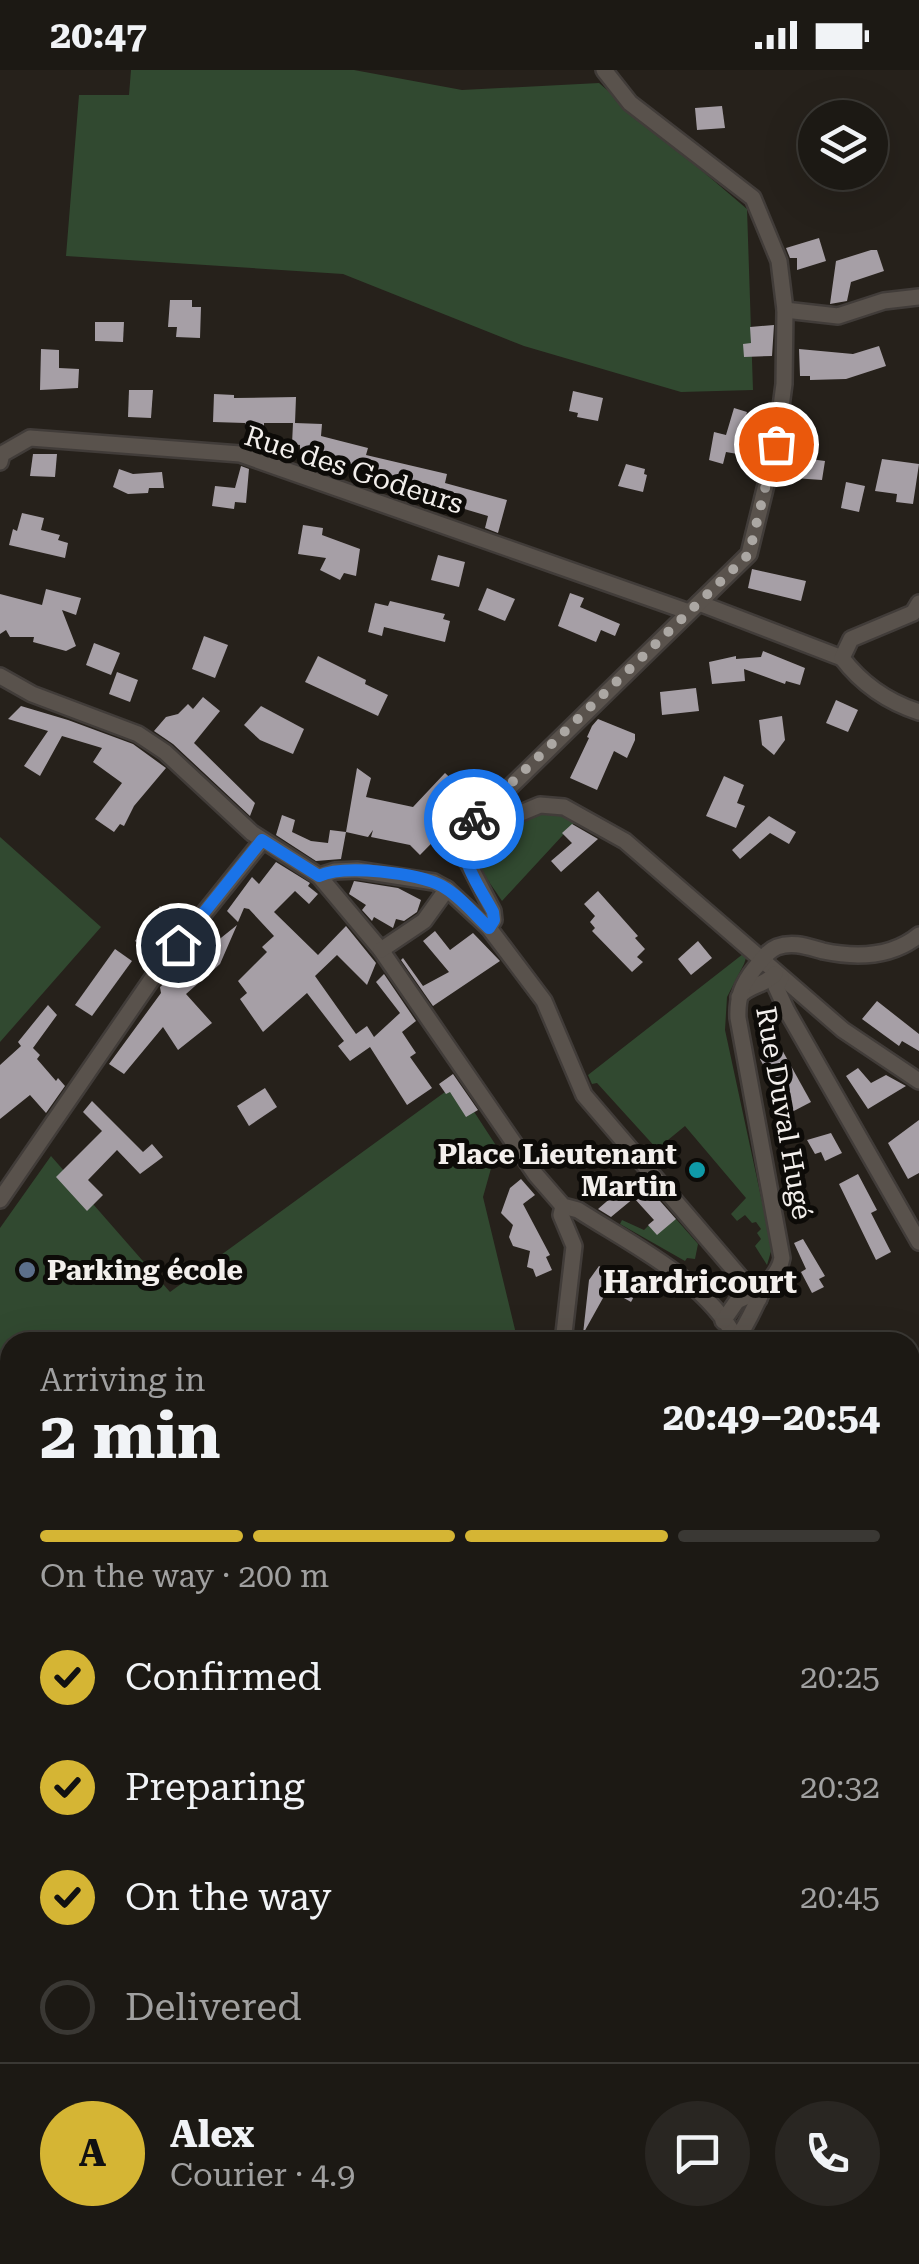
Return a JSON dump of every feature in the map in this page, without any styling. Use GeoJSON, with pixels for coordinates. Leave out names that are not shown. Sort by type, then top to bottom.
{"type":"FeatureCollection","features":[{"type":"Feature","properties":{"kind":"street"},"geometry":{"type":"LineString","coordinates":[[489,928],[494,915],[462,851],[464,837],[476,816],[749,554],[776,444],[784,384],[785,310],[778,262],[754,198],[630,103],[604,70]]}},
{"type":"Feature","properties":{"kind":"street"},"geometry":{"type":"LineString","coordinates":[[785,310],[838,316],[884,301],[919,297]]}},
{"type":"Feature","properties":{"kind":"street","name":"Rue des Godeurs"},"geometry":{"type":"LineString","coordinates":[[0,462],[2,454],[30,438],[240,454],[842,658]]}},
{"type":"Feature","properties":{"kind":"street"},"geometry":{"type":"LineString","coordinates":[[919,603],[913,613],[851,638],[842,658],[856,677],[919,712]]}},
{"type":"Feature","properties":{"kind":"street"},"geometry":{"type":"LineString","coordinates":[[0,676],[32,694],[138,734],[165,752],[262,840],[319,876],[381,950],[486,1107],[563,1206],[578,1210],[661,1262],[685,1280],[731,1332]]}},
{"type":"Feature","properties":{"kind":"street"},"geometry":{"type":"LineString","coordinates":[[464,837],[528,808],[549,804],[564,807],[625,841],[852,1038],[919,1081]]}},
{"type":"Feature","properties":{"kind":"street"},"geometry":{"type":"LineString","coordinates":[[0,1200],[156,973],[262,840]]}},
{"type":"Feature","properties":{"kind":"street"},"geometry":{"type":"LineString","coordinates":[[319,876],[357,870],[424,880],[447,888],[489,928],[544,1000],[584,1095],[758,1294]]}},
{"type":"Feature","properties":{"kind":"street"},"geometry":{"type":"LineString","coordinates":[[381,950],[424,921],[447,888]]}},
{"type":"Feature","properties":{"kind":"street"},"geometry":{"type":"LineString","coordinates":[[761,961],[770,951],[786,945],[870,954],[900,947],[919,935]]}},
{"type":"Feature","properties":{"kind":"street","name":"Rue Duval Hugé"},"geometry":{"type":"LineString","coordinates":[[741,1332],[758,1294],[780,1270],[782,1248],[738,1018],[739,997],[761,961]]}},
{"type":"Feature","properties":{"kind":"street"},"geometry":{"type":"LineString","coordinates":[[778,976],[776,987],[787,1011],[919,1242]]}},
{"type":"Feature","properties":{"kind":"street","name":"Rue Duval Hugé"},"geometry":{"type":"LineString","coordinates":[[739,997],[778,976]]}},
{"type":"Feature","properties":{"kind":"street"},"geometry":{"type":"LineString","coordinates":[[563,1206],[561,1215],[574,1246],[565,1332]]}},
{"type":"Feature","properties":{"kind":"street","name":"Rue Duval Hugé"},"geometry":{"type":"LineString","coordinates":[[724,1321],[738,1302],[758,1294]]}},
{"type":"Feature","properties":{"kind":"green space"},"geometry":{"type":"Polygon","coordinates":[[[131,70],[354,70],[462,90],[599,83],[747,209],[753,390],[681,392],[524,346],[343,274],[66,256],[79,95],[129,95],[131,70]]]}},
{"type":"Feature","properties":{"kind":"green space"},"geometry":{"type":"Polygon","coordinates":[[[545,812],[575,822],[502,901],[481,868],[481,848],[505,827],[545,812]]]}},
{"type":"Feature","properties":{"kind":"green space"},"geometry":{"type":"Polygon","coordinates":[[[0,837],[101,927],[0,1042],[0,837]]]}},
{"type":"Feature","properties":{"kind":"green space"},"geometry":{"type":"Polygon","coordinates":[[[743,954],[744,964],[727,997],[725,1030],[772,1248],[767,1265],[755,1246],[761,1239],[757,1233],[761,1229],[745,1215],[737,1221],[731,1214],[746,1198],[685,1126],[657,1149],[597,1083],[592,1084],[588,1075],[743,954]]]}},
{"type":"Feature","properties":{"kind":"green space"},"geometry":{"type":"Polygon","coordinates":[[[456,1084],[497,1147],[483,1197],[516,1332],[0,1332],[0,1228],[51,1156],[170,1292],[456,1084]]]}},
{"type":"Feature","properties":{"kind":"green space"},"geometry":{"type":"Polygon","coordinates":[[[676,1219],[698,1244],[695,1259],[685,1261],[620,1224],[622,1220],[644,1230],[649,1225],[676,1219]]]}},
{"type":"Feature","properties":{"kind":"building"},"geometry":{"type":"Polygon","coordinates":[[[722,106],[725,128],[697,130],[695,108],[722,106]]]}},
{"type":"Feature","properties":{"kind":"building"},"geometry":{"type":"Polygon","coordinates":[[[819,238],[826,261],[797,270],[797,258],[790,258],[786,248],[819,238]]]}},
{"type":"Feature","properties":{"kind":"building"},"geometry":{"type":"Polygon","coordinates":[[[877,250],[884,271],[851,282],[847,301],[830,304],[836,261],[877,250]]]}},
{"type":"Feature","properties":{"kind":"building"},"geometry":{"type":"Polygon","coordinates":[[[170,300],[192,300],[192,307],[201,307],[200,338],[176,337],[177,327],[168,327],[170,300]]]}},
{"type":"Feature","properties":{"kind":"building"},"geometry":{"type":"Polygon","coordinates":[[[95,322],[124,322],[123,342],[95,341],[95,322]]]}},
{"type":"Feature","properties":{"kind":"building"},"geometry":{"type":"Polygon","coordinates":[[[774,325],[772,356],[744,357],[743,344],[751,343],[750,327],[774,325]]]}},
{"type":"Feature","properties":{"kind":"building"},"geometry":{"type":"Polygon","coordinates":[[[879,346],[886,366],[846,379],[810,380],[810,376],[800,376],[799,349],[853,354],[879,346]]]}},
{"type":"Feature","properties":{"kind":"building"},"geometry":{"type":"Polygon","coordinates":[[[41,349],[59,350],[59,368],[79,369],[78,388],[40,390],[41,349]]]}},
{"type":"Feature","properties":{"kind":"building"},"geometry":{"type":"Polygon","coordinates":[[[129,390],[153,390],[151,418],[128,417],[129,390]]]}},
{"type":"Feature","properties":{"kind":"building"},"geometry":{"type":"Polygon","coordinates":[[[573,391],[603,398],[598,421],[577,417],[578,413],[569,411],[573,391]]]}},
{"type":"Feature","properties":{"kind":"building"},"geometry":{"type":"Polygon","coordinates":[[[214,394],[234,398],[296,397],[295,423],[322,424],[321,436],[368,448],[366,455],[447,474],[445,483],[507,500],[498,533],[485,528],[488,516],[414,494],[415,487],[382,481],[375,475],[350,469],[352,464],[300,452],[300,445],[292,444],[293,423],[245,427],[245,423],[213,422],[214,394]]]}},
{"type":"Feature","properties":{"kind":"building"},"geometry":{"type":"Polygon","coordinates":[[[734,408],[747,412],[742,428],[766,432],[761,458],[726,452],[723,464],[709,460],[714,432],[726,435],[734,408]]]}},
{"type":"Feature","properties":{"kind":"building"},"geometry":{"type":"Polygon","coordinates":[[[788,437],[794,438],[793,445],[797,446],[795,457],[825,461],[822,480],[779,477],[788,437]]]}},
{"type":"Feature","properties":{"kind":"building"},"geometry":{"type":"Polygon","coordinates":[[[33,454],[57,454],[55,477],[30,476],[33,454]]]}},
{"type":"Feature","properties":{"kind":"building"},"geometry":{"type":"Polygon","coordinates":[[[882,459],[919,464],[913,504],[896,502],[897,494],[875,491],[882,459]]]}},
{"type":"Feature","properties":{"kind":"building"},"geometry":{"type":"Polygon","coordinates":[[[626,464],[645,469],[643,492],[618,486],[626,464]]]}},
{"type":"Feature","properties":{"kind":"building"},"geometry":{"type":"Polygon","coordinates":[[[241,466],[249,469],[246,503],[235,502],[234,509],[212,506],[215,486],[235,488],[241,466]]]}},
{"type":"Feature","properties":{"kind":"building"},"geometry":{"type":"Polygon","coordinates":[[[119,469],[133,474],[162,472],[164,488],[128,494],[113,487],[119,469]]]}},
{"type":"Feature","properties":{"kind":"building"},"geometry":{"type":"Polygon","coordinates":[[[846,482],[865,486],[859,512],[841,508],[846,482]]]}},
{"type":"Feature","properties":{"kind":"building"},"geometry":{"type":"Polygon","coordinates":[[[22,513],[44,518],[41,530],[60,535],[58,540],[68,543],[65,558],[9,545],[22,513]]]}},
{"type":"Feature","properties":{"kind":"building"},"geometry":{"type":"Polygon","coordinates":[[[303,525],[323,528],[322,535],[360,549],[356,576],[344,573],[340,580],[320,570],[326,558],[298,554],[303,525]]]}},
{"type":"Feature","properties":{"kind":"building"},"geometry":{"type":"Polygon","coordinates":[[[438,555],[465,562],[459,587],[431,580],[438,555]]]}},
{"type":"Feature","properties":{"kind":"building"},"geometry":{"type":"Polygon","coordinates":[[[752,569],[806,581],[801,601],[748,588],[752,569]]]}},
{"type":"Feature","properties":{"kind":"building"},"geometry":{"type":"Polygon","coordinates":[[[487,588],[515,599],[505,621],[478,610],[487,588]]]}},
{"type":"Feature","properties":{"kind":"building"},"geometry":{"type":"Polygon","coordinates":[[[46,589],[81,598],[76,615],[62,610],[76,646],[66,651],[33,642],[34,637],[10,637],[6,630],[0,634],[0,594],[42,605],[46,589]]]}},
{"type":"Feature","properties":{"kind":"building"},"geometry":{"type":"Polygon","coordinates":[[[570,593],[584,598],[580,607],[620,624],[615,636],[601,630],[596,642],[558,626],[570,593]]]}},
{"type":"Feature","properties":{"kind":"building"},"geometry":{"type":"Polygon","coordinates":[[[390,601],[445,614],[443,619],[450,621],[445,642],[384,627],[382,636],[368,632],[375,603],[388,606],[390,601]]]}},
{"type":"Feature","properties":{"kind":"building"},"geometry":{"type":"Polygon","coordinates":[[[204,636],[228,645],[215,678],[192,669],[204,636]]]}},
{"type":"Feature","properties":{"kind":"building"},"geometry":{"type":"Polygon","coordinates":[[[94,643],[120,653],[111,675],[86,665],[94,643]]]}},
{"type":"Feature","properties":{"kind":"building"},"geometry":{"type":"Polygon","coordinates":[[[763,651],[805,668],[800,685],[786,681],[785,684],[744,669],[745,681],[712,684],[709,662],[736,656],[761,657],[763,651]]]}},
{"type":"Feature","properties":{"kind":"building"},"geometry":{"type":"Polygon","coordinates":[[[318,656],[388,695],[378,716],[305,682],[318,656]]]}},
{"type":"Feature","properties":{"kind":"building"},"geometry":{"type":"Polygon","coordinates":[[[117,672],[138,680],[130,702],[109,694],[117,672]]]}},
{"type":"Feature","properties":{"kind":"building"},"geometry":{"type":"Polygon","coordinates":[[[696,688],[699,711],[662,715],[660,692],[696,688]]]}},
{"type":"Feature","properties":{"kind":"building"},"geometry":{"type":"Polygon","coordinates":[[[203,697],[220,711],[194,743],[255,803],[250,816],[154,731],[166,717],[178,714],[188,704],[193,709],[203,697]]]}},
{"type":"Feature","properties":{"kind":"building"},"geometry":{"type":"Polygon","coordinates":[[[836,700],[858,710],[848,732],[826,723],[836,700]]]}},
{"type":"Feature","properties":{"kind":"building"},"geometry":{"type":"Polygon","coordinates":[[[21,706],[133,744],[166,768],[134,806],[124,826],[120,824],[114,832],[95,819],[122,783],[93,762],[102,748],[62,736],[40,776],[24,766],[48,731],[8,719],[21,706]]]}},
{"type":"Feature","properties":{"kind":"building"},"geometry":{"type":"Polygon","coordinates":[[[261,706],[304,729],[293,754],[260,740],[244,725],[261,706]]]}},
{"type":"Feature","properties":{"kind":"building"},"geometry":{"type":"Polygon","coordinates":[[[782,716],[785,740],[774,755],[762,745],[759,720],[782,716]]]}},
{"type":"Feature","properties":{"kind":"building"},"geometry":{"type":"Polygon","coordinates":[[[598,719],[635,734],[635,740],[627,758],[614,751],[597,790],[570,778],[598,719]]]}},
{"type":"Feature","properties":{"kind":"building"},"geometry":{"type":"Polygon","coordinates":[[[357,768],[371,778],[366,797],[413,807],[445,773],[474,800],[420,855],[410,845],[371,837],[373,830],[368,837],[346,832],[357,768]]]}},
{"type":"Feature","properties":{"kind":"building"},"geometry":{"type":"Polygon","coordinates":[[[724,776],[744,785],[737,803],[745,806],[736,828],[706,816],[724,776]]]}},
{"type":"Feature","properties":{"kind":"building"},"geometry":{"type":"Polygon","coordinates":[[[282,815],[295,820],[292,832],[311,841],[328,843],[330,830],[346,832],[341,859],[316,861],[276,835],[282,815]]]}},
{"type":"Feature","properties":{"kind":"building"},"geometry":{"type":"Polygon","coordinates":[[[769,816],[796,832],[789,844],[770,833],[740,859],[732,850],[769,816]]]}},
{"type":"Feature","properties":{"kind":"building"},"geometry":{"type":"Polygon","coordinates":[[[572,824],[598,839],[561,872],[551,861],[572,843],[562,833],[572,824]]]}},
{"type":"Feature","properties":{"kind":"building"},"geometry":{"type":"Polygon","coordinates":[[[276,862],[310,883],[308,886],[318,894],[309,904],[295,891],[274,912],[318,955],[346,926],[376,963],[367,985],[337,955],[315,976],[356,1034],[367,1026],[374,1037],[400,1013],[376,982],[384,974],[416,1021],[402,1032],[416,1053],[410,1057],[432,1088],[407,1105],[370,1047],[350,1061],[338,1046],[344,1041],[307,993],[263,1032],[240,999],[247,993],[238,981],[267,952],[262,947],[274,936],[249,909],[244,908],[238,922],[227,911],[252,877],[259,884],[276,862]]]}},
{"type":"Feature","properties":{"kind":"building"},"geometry":{"type":"Polygon","coordinates":[[[354,881],[398,888],[421,900],[417,912],[404,921],[396,919],[393,928],[374,917],[372,921],[362,910],[366,905],[349,894],[354,881]]]}},
{"type":"Feature","properties":{"kind":"building"},"geometry":{"type":"Polygon","coordinates":[[[598,891],[645,949],[637,957],[643,962],[632,972],[592,931],[595,928],[590,922],[595,916],[584,904],[598,891]]]}},
{"type":"Feature","properties":{"kind":"building"},"geometry":{"type":"Polygon","coordinates":[[[160,906],[174,917],[150,953],[135,941],[160,906]]]}},
{"type":"Feature","properties":{"kind":"building"},"geometry":{"type":"Polygon","coordinates":[[[237,925],[220,964],[186,994],[212,1023],[178,1050],[163,1027],[124,1074],[109,1064],[161,993],[160,987],[237,925]]]}},
{"type":"Feature","properties":{"kind":"building"},"geometry":{"type":"Polygon","coordinates":[[[435,931],[450,950],[473,933],[500,961],[433,1006],[401,960],[423,986],[449,972],[423,941],[435,931]]]}},
{"type":"Feature","properties":{"kind":"building"},"geometry":{"type":"Polygon","coordinates":[[[698,941],[712,958],[691,975],[678,959],[698,941]]]}},
{"type":"Feature","properties":{"kind":"building"},"geometry":{"type":"Polygon","coordinates":[[[115,949],[132,961],[92,1016],[75,1005],[115,949]]]}},
{"type":"Feature","properties":{"kind":"building"},"geometry":{"type":"Polygon","coordinates":[[[877,1001],[919,1034],[919,1051],[902,1041],[899,1046],[862,1019],[877,1001]]]}},
{"type":"Feature","properties":{"kind":"building"},"geometry":{"type":"Polygon","coordinates":[[[48,1005],[57,1015],[33,1048],[40,1055],[37,1059],[65,1086],[46,1113],[30,1095],[0,1119],[0,1065],[21,1046],[18,1042],[48,1005]]]}},
{"type":"Feature","properties":{"kind":"building"},"geometry":{"type":"Polygon","coordinates":[[[781,1048],[811,1102],[790,1113],[760,1059],[781,1048]]]}},
{"type":"Feature","properties":{"kind":"building"},"geometry":{"type":"Polygon","coordinates":[[[858,1068],[871,1083],[886,1075],[906,1086],[868,1109],[846,1076],[858,1068]]]}},
{"type":"Feature","properties":{"kind":"building"},"geometry":{"type":"Polygon","coordinates":[[[453,1074],[478,1110],[466,1117],[450,1092],[446,1094],[439,1084],[453,1074]]]}},
{"type":"Feature","properties":{"kind":"building"},"geometry":{"type":"Polygon","coordinates":[[[265,1088],[277,1107],[249,1126],[237,1106],[265,1088]]]}},
{"type":"Feature","properties":{"kind":"building"},"geometry":{"type":"Polygon","coordinates":[[[92,1101],[143,1152],[152,1144],[163,1157],[140,1174],[117,1150],[88,1180],[103,1195],[87,1211],[56,1177],[102,1131],[83,1112],[92,1101]]]}},
{"type":"Feature","properties":{"kind":"building"},"geometry":{"type":"Polygon","coordinates":[[[919,1120],[919,1173],[908,1179],[888,1143],[919,1120]]]}},
{"type":"Feature","properties":{"kind":"building"},"geometry":{"type":"Polygon","coordinates":[[[831,1133],[842,1153],[825,1161],[821,1152],[815,1154],[807,1140],[831,1133]]]}},
{"type":"Feature","properties":{"kind":"building"},"geometry":{"type":"Polygon","coordinates":[[[858,1174],[877,1210],[871,1213],[891,1252],[876,1260],[839,1184],[858,1174]]]}},
{"type":"Feature","properties":{"kind":"building"},"geometry":{"type":"Polygon","coordinates":[[[637,1175],[676,1219],[657,1235],[648,1225],[654,1220],[634,1198],[611,1217],[598,1209],[637,1175]]]}},
{"type":"Feature","properties":{"kind":"building"},"geometry":{"type":"Polygon","coordinates":[[[521,1179],[535,1195],[523,1204],[550,1255],[546,1257],[552,1270],[536,1277],[533,1269],[527,1267],[530,1251],[513,1246],[509,1237],[513,1225],[501,1213],[510,1188],[521,1179]]]}},
{"type":"Feature","properties":{"kind":"building"},"geometry":{"type":"Polygon","coordinates":[[[803,1239],[825,1276],[819,1279],[824,1287],[812,1293],[801,1272],[806,1269],[794,1243],[803,1239]]]}},
{"type":"Feature","properties":{"kind":"building"},"geometry":{"type":"Polygon","coordinates":[[[599,1266],[638,1289],[631,1302],[608,1289],[583,1332],[589,1280],[599,1266]]]}},
{"type":"Feature","properties":{"kind":"way so far"},"geometry":{"type":"LineString","coordinates":[[474,819],[749,554],[776,444]]}},
{"type":"Feature","properties":{"kind":"place","name":"Place Lieutenant Martin"},"geometry":{"type":"Point","coordinates":[697,1170]}},
{"type":"Feature","properties":{"kind":"place","name":"Parking école"},"geometry":{"type":"Point","coordinates":[27,1270]}},
{"type":"Feature","properties":{"kind":"district","name":"Hardricourt"},"geometry":{"type":"Point","coordinates":[700,1282]}},
{"type":"Feature","properties":{"kind":"route"},"geometry":{"type":"LineString","coordinates":[[178,945],[262,840],[319,876],[357,870],[434,882],[447,888],[489,928],[493,912],[462,851],[467,829],[474,819]]}}]}
